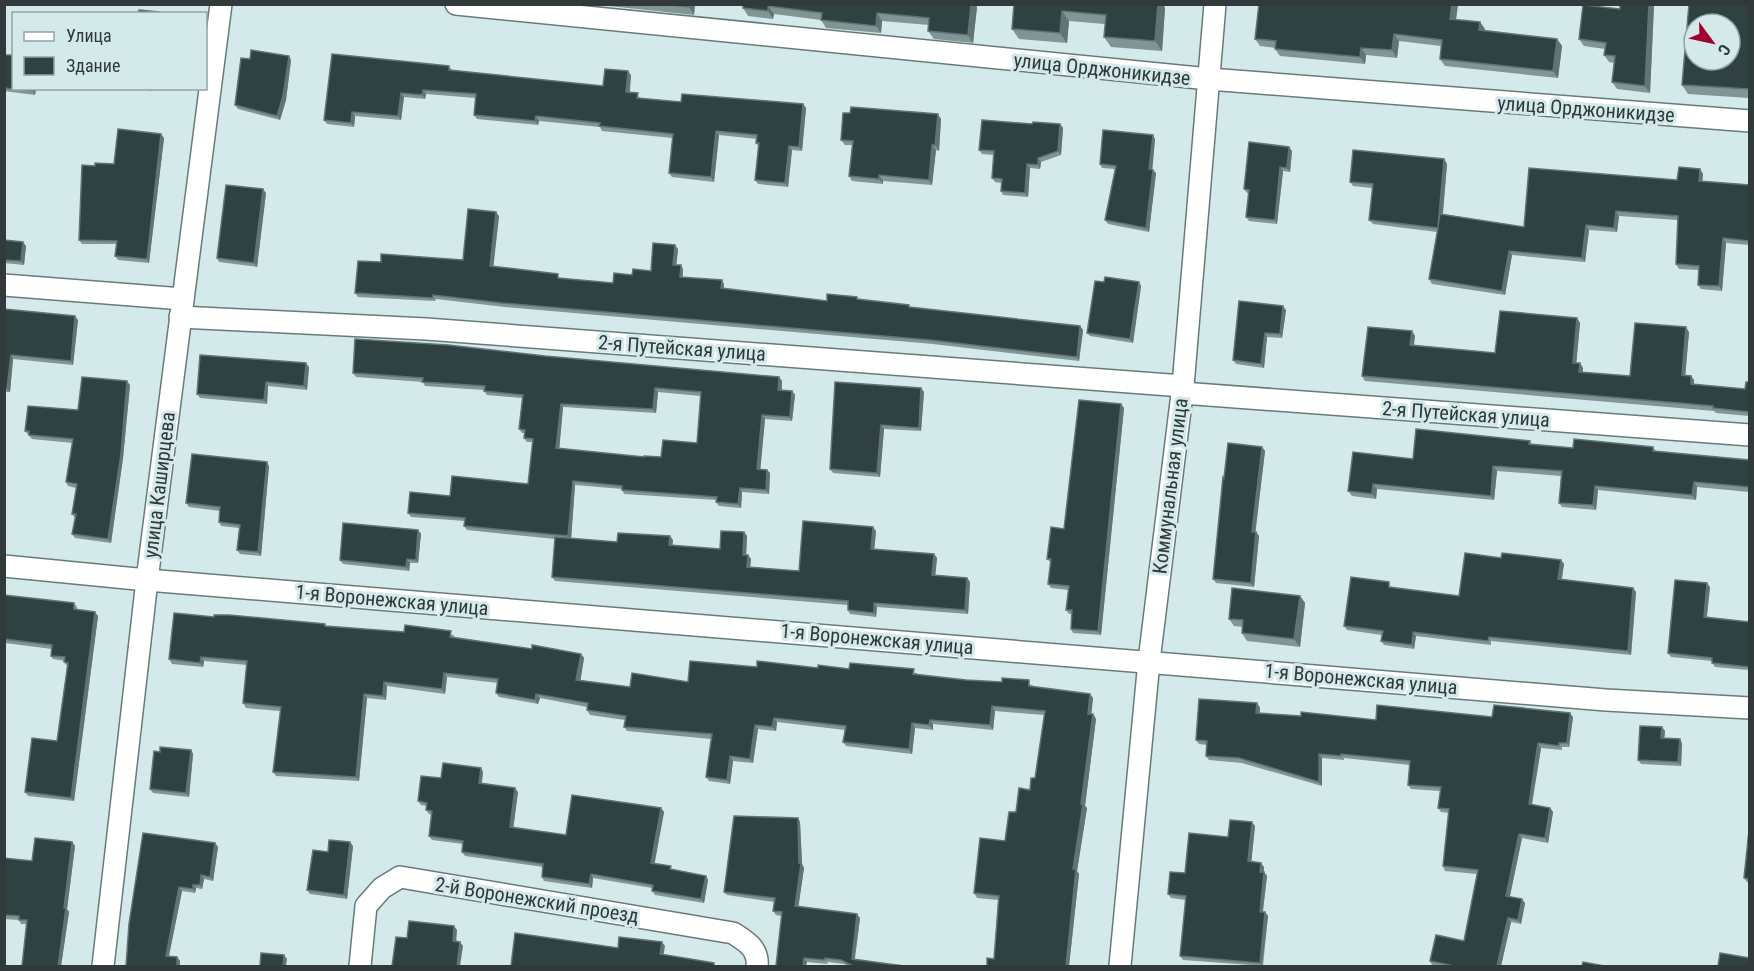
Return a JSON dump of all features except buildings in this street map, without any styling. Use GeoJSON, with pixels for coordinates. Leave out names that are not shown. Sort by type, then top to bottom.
{"type":"FeatureCollection","features":[{"type":"Feature","properties":{"kind":"street","name":"улица Каширцева"},"geometry":{"type":"LineString","coordinates":[[103,966],[147,580],[221,4]]}},
{"type":"Feature","properties":{"kind":"street","name":"улица Орджоникидзе"},"geometry":{"type":"LineString","coordinates":[[456,4],[1209,79],[1749,121]]}},
{"type":"Feature","properties":{"kind":"street","name":"Коммунальная улица"},"geometry":{"type":"LineString","coordinates":[[1120,966],[1149,662],[1182,390],[1215,4]]}},
{"type":"Feature","properties":{"kind":"street","name":"2-я Путейская улица"},"geometry":{"type":"LineString","coordinates":[[4,285],[181,308],[1749,435]]}},
{"type":"Feature","properties":{"kind":"street","name":"1-я Воронежская улица"},"geometry":{"type":"LineString","coordinates":[[4,566],[147,580],[1606,700],[1749,708]]}},
{"type":"Feature","properties":{"kind":"street","name":"2-й Воронежский проезд"},"geometry":{"type":"LineString","coordinates":[[360,966],[366,906],[382,888],[400,877],[733,933],[750,944],[758,959],[757,966]]}}]}
